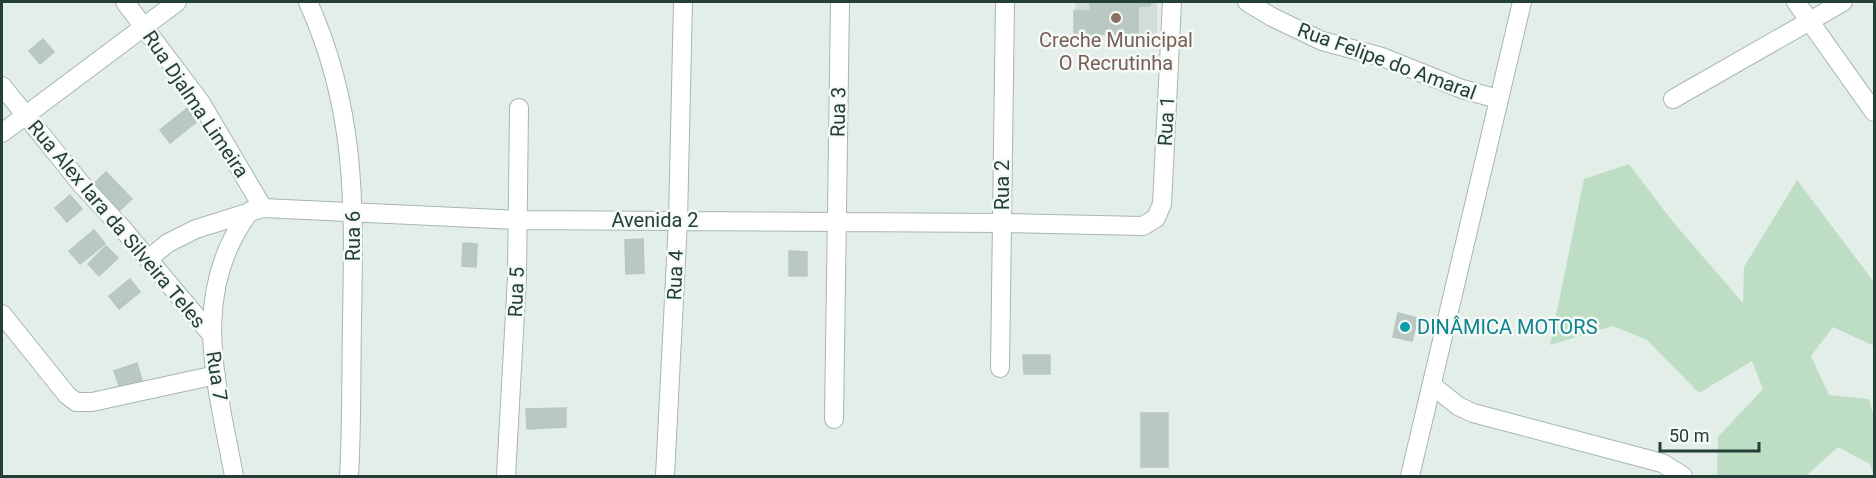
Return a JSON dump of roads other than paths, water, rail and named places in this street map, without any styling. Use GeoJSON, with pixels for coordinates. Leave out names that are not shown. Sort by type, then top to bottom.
{"type":"FeatureCollection","features":[{"type":"Feature","properties":{"kind":"street","name":"Rua Djalma Limeira"},"geometry":{"type":"LineString","coordinates":[[124,2],[201,103],[257,210]]}},
{"type":"Feature","properties":{"kind":"street"},"geometry":{"type":"LineString","coordinates":[[2,133],[143,24],[177,2]]}},
{"type":"Feature","properties":{"kind":"street","name":"Rua 6"},"geometry":{"type":"LineString","coordinates":[[308,2],[327,51],[349,142],[354,213],[349,477]]}},
{"type":"Feature","properties":{"kind":"street","name":"Rua 4"},"geometry":{"type":"LineString","coordinates":[[665,477],[678,220],[683,2]]}},
{"type":"Feature","properties":{"kind":"street","name":"Rua 3"},"geometry":{"type":"LineString","coordinates":[[834,419],[840,2]]}},
{"type":"Feature","properties":{"kind":"street","name":"Rua 2"},"geometry":{"type":"LineString","coordinates":[[1000,368],[1005,2]]}},
{"type":"Feature","properties":{"kind":"street","name":"Rua 1"},"geometry":{"type":"LineString","coordinates":[[1162,204],[1172,2]]}},
{"type":"Feature","properties":{"kind":"street","name":"Rua Felipe do Amaral"},"geometry":{"type":"LineString","coordinates":[[1246,2],[1272,18],[1322,41],[1382,57],[1462,89],[1498,99]]}},
{"type":"Feature","properties":{"kind":"street"},"geometry":{"type":"LineString","coordinates":[[1410,477],[1521,2]]}},
{"type":"Feature","properties":{"kind":"street"},"geometry":{"type":"LineString","coordinates":[[1796,2],[1875,112]]}},
{"type":"Feature","properties":{"kind":"street"},"geometry":{"type":"LineString","coordinates":[[1673,99],[1843,2]]}},
{"type":"Feature","properties":{"kind":"street","name":"Rua Alex Iara da Silveira Teles"},"geometry":{"type":"LineString","coordinates":[[2,86],[24,115],[211,334]]}},
{"type":"Feature","properties":{"kind":"street","name":"Rua 5"},"geometry":{"type":"LineString","coordinates":[[506,477],[518,220],[519,108]]}},
{"type":"Feature","properties":{"kind":"street","name":"Avenida 2"},"geometry":{"type":"LineString","coordinates":[[148,259],[179,237],[257,210],[518,220],[1143,226],[1156,218],[1162,204]]}},
{"type":"Feature","properties":{"kind":"street","name":"Rua 7"},"geometry":{"type":"LineString","coordinates":[[234,477],[211,334],[214,294],[219,273],[235,231],[257,210]]}},
{"type":"Feature","properties":{"kind":"street"},"geometry":{"type":"LineString","coordinates":[[2,314],[57,384],[76,402],[92,402],[216,375]]}},
{"type":"Feature","properties":{"kind":"street"},"geometry":{"type":"LineString","coordinates":[[1432,385],[1464,410],[1662,463],[1683,477]]}},
{"type":"Feature","properties":{"kind":"place","name":"Creche Municipal O Recrutinha"},"geometry":{"type":"Point","coordinates":[1116,18]}},
{"type":"Feature","properties":{"kind":"place","name":"DINÂMICA MOTORS"},"geometry":{"type":"Point","coordinates":[1405,327]}}]}
